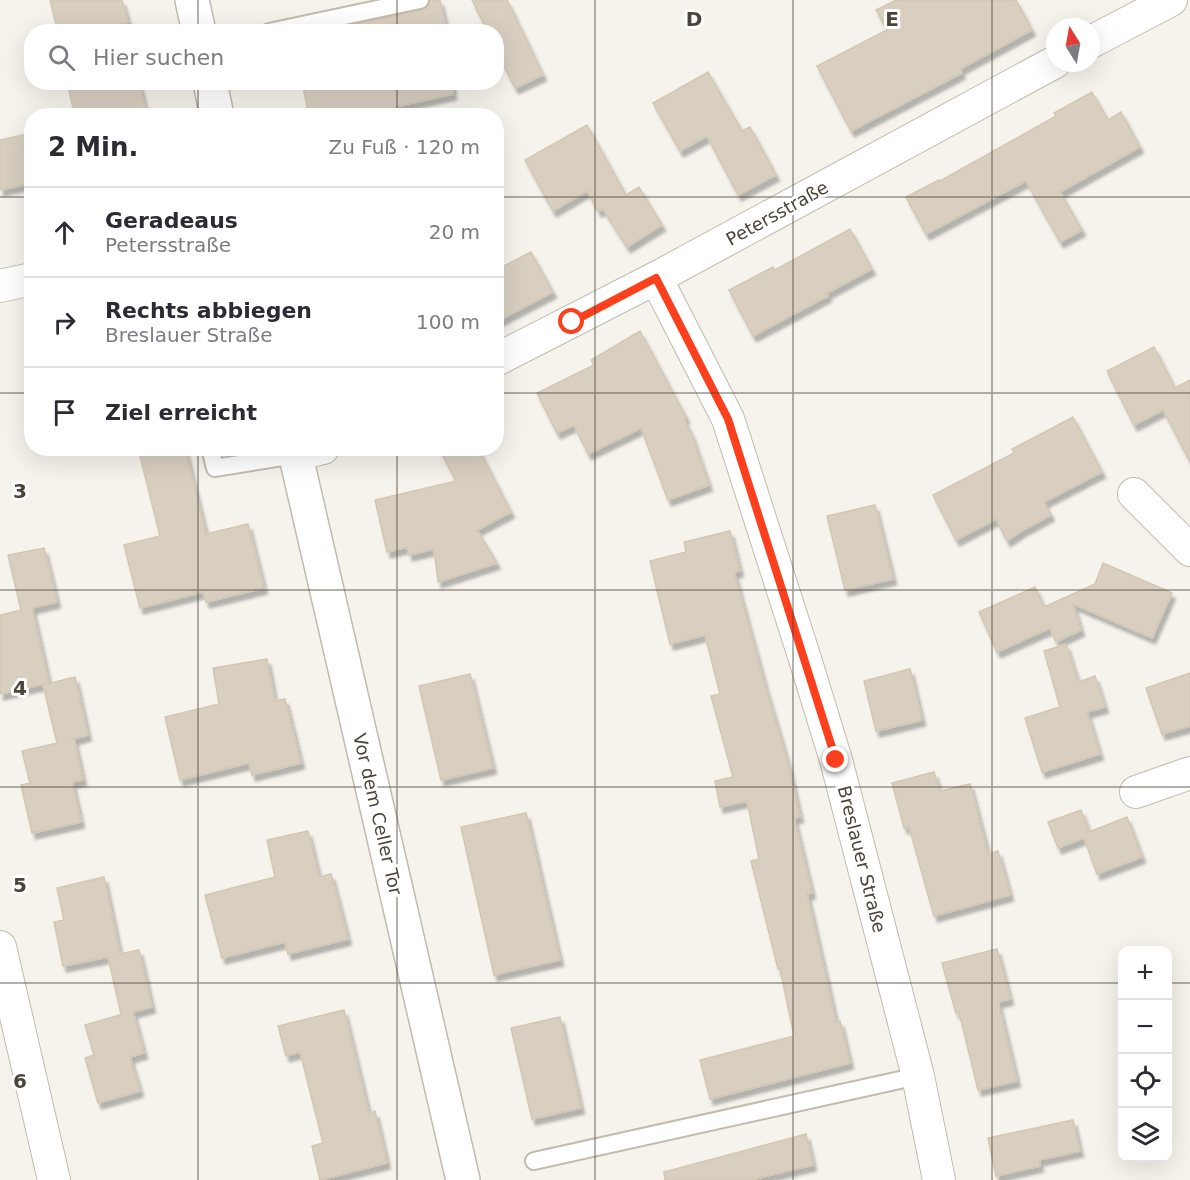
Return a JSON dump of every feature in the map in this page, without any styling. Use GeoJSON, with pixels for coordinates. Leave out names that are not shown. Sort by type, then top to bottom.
{"type":"FeatureCollection","features":[{"type":"Feature","properties":{"kind":"street"},"geometry":{"type":"LineString","coordinates":[[192,0],[197,24]]}},
{"type":"Feature","properties":{"kind":"street"},"geometry":{"type":"LineString","coordinates":[[1100,37],[1171,0]]}},
{"type":"Feature","properties":{"kind":"street","name":"Petersstraße"},"geometry":{"type":"LineString","coordinates":[[504,356],[656,278],[1046,67]]}},
{"type":"Feature","properties":{"kind":"street"},"geometry":{"type":"LineString","coordinates":[[212,90],[215,108]]}},
{"type":"Feature","properties":{"kind":"street","name":"Breslauer Straße"},"geometry":{"type":"LineString","coordinates":[[656,278],[728,419],[836,760],[918,1076],[939,1180]]}},
{"type":"Feature","properties":{"kind":"street"},"geometry":{"type":"LineString","coordinates":[[0,286],[24,281]]}},
{"type":"Feature","properties":{"kind":"street","name":"Vor dem Celler Tor"},"geometry":{"type":"LineString","coordinates":[[305,456],[463,1180]]}},
{"type":"Feature","properties":{"kind":"street"},"geometry":{"type":"LineString","coordinates":[[1134,494],[1190,550]]}},
{"type":"Feature","properties":{"kind":"street"},"geometry":{"type":"LineString","coordinates":[[1136,792],[1190,773]]}},
{"type":"Feature","properties":{"kind":"street"},"geometry":{"type":"LineString","coordinates":[[0,947],[54,1180]]}},
{"type":"Feature","properties":{"kind":"lane"},"geometry":{"type":"LineString","coordinates":[[307,24],[420,0]]}},
{"type":"Feature","properties":{"kind":"lane"},"geometry":{"type":"LineString","coordinates":[[212,456],[215,468],[278,456]]}},
{"type":"Feature","properties":{"kind":"lane"},"geometry":{"type":"LineString","coordinates":[[534,1161],[918,1076]]}},
{"type":"Feature","properties":{"kind":"building"},"geometry":{"type":"Polygon","coordinates":[[[50,0],[122,0],[128,22],[121,24],[56,24],[50,0]]]}},
{"type":"Feature","properties":{"kind":"building"},"geometry":{"type":"Polygon","coordinates":[[[430,0],[440,0],[445,24],[356,24],[422,10],[427,7],[430,0]]]}},
{"type":"Feature","properties":{"kind":"building"},"geometry":{"type":"Polygon","coordinates":[[[472,0],[507,0],[543,75],[515,88],[504,66],[504,24],[484,24],[472,0]]]}},
{"type":"Feature","properties":{"kind":"building"},"geometry":{"type":"Polygon","coordinates":[[[896,0],[1016,0],[1032,30],[960,69],[962,73],[851,131],[817,66],[887,30],[876,10],[896,0]]]}},
{"type":"Feature","properties":{"kind":"building"},"geometry":{"type":"Polygon","coordinates":[[[708,72],[742,131],[750,127],[776,175],[738,195],[707,136],[680,151],[653,103],[708,72]]]}},
{"type":"Feature","properties":{"kind":"building"},"geometry":{"type":"Polygon","coordinates":[[[69,90],[141,90],[145,108],[73,108],[69,90]]]}},
{"type":"Feature","properties":{"kind":"building"},"geometry":{"type":"Polygon","coordinates":[[[304,90],[453,90],[453,94],[389,108],[307,108],[304,90]]]}},
{"type":"Feature","properties":{"kind":"building"},"geometry":{"type":"Polygon","coordinates":[[[1092,92],[1108,120],[1121,112],[1140,147],[1060,192],[1082,230],[1060,242],[1026,181],[926,234],[906,197],[940,181],[1056,116],[1054,113],[1092,92]]]}},
{"type":"Feature","properties":{"kind":"building"},"geometry":{"type":"Polygon","coordinates":[[[587,125],[626,195],[639,187],[662,225],[627,247],[603,209],[598,211],[587,191],[553,211],[525,160],[587,125]]]}},
{"type":"Feature","properties":{"kind":"building"},"geometry":{"type":"Polygon","coordinates":[[[24,135],[24,185],[0,190],[0,140],[24,135]]]}},
{"type":"Feature","properties":{"kind":"building"},"geometry":{"type":"Polygon","coordinates":[[[850,229],[872,269],[827,293],[828,296],[753,336],[729,290],[773,267],[775,270],[850,229]]]}},
{"type":"Feature","properties":{"kind":"building"},"geometry":{"type":"Polygon","coordinates":[[[531,252],[553,292],[504,318],[504,266],[531,252]]]}},
{"type":"Feature","properties":{"kind":"building"},"geometry":{"type":"Polygon","coordinates":[[[640,331],[686,417],[684,419],[709,485],[668,500],[641,428],[588,454],[574,425],[557,433],[537,393],[594,365],[591,360],[640,331]]]}},
{"type":"Feature","properties":{"kind":"building"},"geometry":{"type":"Polygon","coordinates":[[[1154,347],[1175,388],[1190,380],[1190,462],[1163,410],[1134,425],[1107,371],[1154,347]]]}},
{"type":"Feature","properties":{"kind":"building"},"geometry":{"type":"Polygon","coordinates":[[[1073,417],[1102,472],[1044,502],[1051,515],[1007,541],[996,519],[956,540],[933,495],[1014,453],[1012,449],[1073,417]]]}},
{"type":"Feature","properties":{"kind":"building"},"geometry":{"type":"Polygon","coordinates":[[[140,456],[187,456],[206,534],[248,524],[264,588],[206,602],[203,592],[140,608],[124,545],[160,536],[140,456]]]}},
{"type":"Feature","properties":{"kind":"building"},"geometry":{"type":"Polygon","coordinates":[[[443,456],[482,456],[511,512],[477,530],[497,563],[438,582],[434,549],[409,555],[407,547],[387,552],[375,500],[456,481],[443,456]]]}},
{"type":"Feature","properties":{"kind":"building"},"geometry":{"type":"Polygon","coordinates":[[[875,505],[893,579],[845,590],[827,516],[875,505]]]}},
{"type":"Feature","properties":{"kind":"building"},"geometry":{"type":"Polygon","coordinates":[[[730,531],[740,571],[734,572],[789,767],[800,817],[794,818],[812,893],[807,894],[836,1022],[840,1021],[850,1063],[710,1099],[700,1060],[794,1036],[780,969],[778,969],[751,861],[759,859],[747,801],[720,807],[715,781],[733,777],[711,696],[720,694],[705,635],[670,644],[650,561],[686,552],[684,542],[730,531]]]}},
{"type":"Feature","properties":{"kind":"building"},"geometry":{"type":"Polygon","coordinates":[[[44,548],[57,602],[32,608],[49,683],[0,694],[0,615],[21,610],[8,555],[44,548]]]}},
{"type":"Feature","properties":{"kind":"building"},"geometry":{"type":"Polygon","coordinates":[[[1103,563],[1172,593],[1152,638],[1073,604],[1081,630],[1056,642],[1050,628],[997,652],[979,612],[1035,587],[1044,607],[1095,584],[1103,563]]]}},
{"type":"Feature","properties":{"kind":"building"},"geometry":{"type":"Polygon","coordinates":[[[1066,644],[1078,682],[1095,676],[1105,707],[1087,712],[1100,754],[1042,772],[1025,718],[1060,707],[1044,651],[1066,644]]]}},
{"type":"Feature","properties":{"kind":"building"},"geometry":{"type":"Polygon","coordinates":[[[267,659],[275,701],[285,699],[301,763],[252,775],[249,763],[180,780],[165,717],[219,704],[213,668],[267,659]]]}},
{"type":"Feature","properties":{"kind":"building"},"geometry":{"type":"Polygon","coordinates":[[[910,669],[922,720],[876,731],[864,681],[910,669]]]}},
{"type":"Feature","properties":{"kind":"building"},"geometry":{"type":"Polygon","coordinates":[[[1190,673],[1190,726],[1162,734],[1146,688],[1190,673]]]}},
{"type":"Feature","properties":{"kind":"building"},"geometry":{"type":"Polygon","coordinates":[[[470,674],[493,768],[441,780],[419,686],[470,674]]]}},
{"type":"Feature","properties":{"kind":"building"},"geometry":{"type":"Polygon","coordinates":[[[75,677],[88,735],[70,740],[74,739],[83,780],[72,782],[81,822],[32,833],[21,785],[30,783],[22,751],[57,743],[43,685],[75,677]]]}},
{"type":"Feature","properties":{"kind":"building"},"geometry":{"type":"Polygon","coordinates":[[[934,772],[940,791],[970,784],[988,854],[998,851],[1010,895],[934,916],[909,827],[904,828],[892,783],[934,772]]]}},
{"type":"Feature","properties":{"kind":"building"},"geometry":{"type":"Polygon","coordinates":[[[1081,810],[1089,832],[1127,817],[1142,857],[1097,874],[1084,838],[1058,848],[1048,822],[1081,810]]]}},
{"type":"Feature","properties":{"kind":"building"},"geometry":{"type":"Polygon","coordinates":[[[526,813],[560,960],[494,975],[461,827],[526,813]]]}},
{"type":"Feature","properties":{"kind":"building"},"geometry":{"type":"Polygon","coordinates":[[[308,831],[319,877],[331,874],[348,939],[288,954],[285,942],[222,958],[205,895],[275,877],[267,840],[308,831]]]}},
{"type":"Feature","properties":{"kind":"building"},"geometry":{"type":"Polygon","coordinates":[[[104,877],[120,954],[139,950],[152,1007],[133,1012],[144,1053],[130,1057],[140,1091],[98,1103],[85,1058],[94,1055],[85,1025],[123,1014],[121,1014],[108,957],[63,966],[54,922],[64,920],[57,888],[104,877]]]}},
{"type":"Feature","properties":{"kind":"building"},"geometry":{"type":"Polygon","coordinates":[[[997,949],[1010,999],[998,1002],[1017,1081],[978,1090],[959,1012],[956,1013],[942,963],[997,949]]]}},
{"type":"Feature","properties":{"kind":"building"},"geometry":{"type":"Polygon","coordinates":[[[344,1010],[369,1114],[375,1111],[387,1163],[320,1180],[312,1146],[323,1143],[300,1052],[286,1056],[278,1026],[344,1010]]]}},
{"type":"Feature","properties":{"kind":"building"},"geometry":{"type":"Polygon","coordinates":[[[560,1017],[581,1108],[532,1119],[511,1028],[560,1017]]]}},
{"type":"Feature","properties":{"kind":"building"},"geometry":{"type":"Polygon","coordinates":[[[1073,1120],[1080,1151],[1039,1160],[1040,1166],[996,1176],[988,1138],[1073,1120]]]}},
{"type":"Feature","properties":{"kind":"building"},"geometry":{"type":"Polygon","coordinates":[[[806,1134],[813,1165],[750,1180],[665,1180],[664,1172],[806,1134]]]}},
{"type":"Feature","properties":{"kind":"route"},"geometry":{"type":"LineString","coordinates":[[572,322],[656,278],[728,419],[836,760]]}}]}
